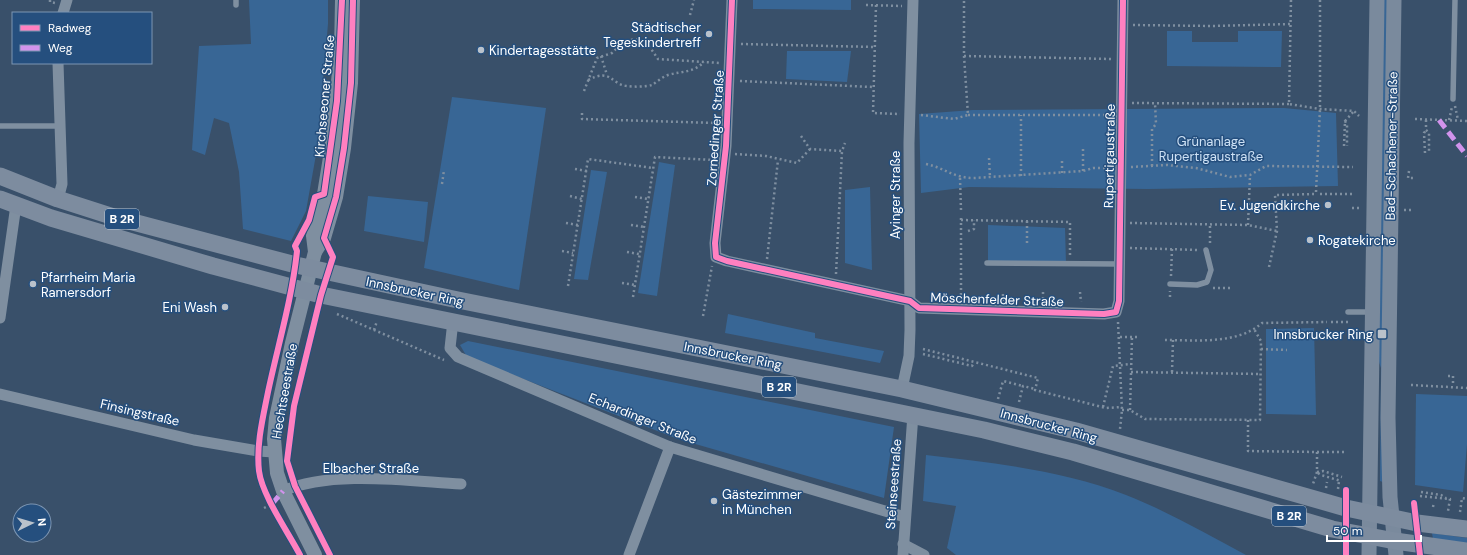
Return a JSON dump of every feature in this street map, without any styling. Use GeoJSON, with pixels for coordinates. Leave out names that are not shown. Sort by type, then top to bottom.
{"type":"FeatureCollection","features":[{"type":"Feature","properties":{"kind":"main road","name":"Bad-Schachener-Straße"},"geometry":{"type":"LineString","coordinates":[[1369,555],[1377,0]]}},
{"type":"Feature","properties":{"kind":"main road","name":"Bad-Schachener-Straße"},"geometry":{"type":"LineString","coordinates":[[1394,0],[1388,403],[1392,517],[1395,548]]}},
{"type":"Feature","properties":{"kind":"main road","name":"Innsbrucker Ring"},"geometry":{"type":"LineString","coordinates":[[0,176],[58,199],[170,232],[311,268],[458,300],[902,389],[1076,431],[1346,508],[1425,524],[1467,528]]}},
{"type":"Feature","properties":{"kind":"main road","name":"Innsbrucker Ring"},"geometry":{"type":"LineString","coordinates":[[0,199],[81,227],[305,291],[913,414],[1073,452],[1332,529],[1369,536],[1395,548],[1467,551]]}},
{"type":"Feature","properties":{"kind":"street"},"geometry":{"type":"LineString","coordinates":[[63,12],[67,0]]}},
{"type":"Feature","properties":{"kind":"street","name":"Kirchseeoner Straße"},"geometry":{"type":"LineString","coordinates":[[315,252],[313,236],[324,194],[337,101],[341,52],[342,0]]}},
{"type":"Feature","properties":{"kind":"street","name":"Kirchseeoner Straße"},"geometry":{"type":"LineString","coordinates":[[311,268],[315,252],[324,238],[336,197],[344,148],[351,83],[353,0]]}},
{"type":"Feature","properties":{"kind":"street","name":"Zornedinger Straße"},"geometry":{"type":"LineString","coordinates":[[716,257],[715,243],[728,123],[732,0]]}},
{"type":"Feature","properties":{"kind":"street","name":"Rupertigaustraße"},"geometry":{"type":"LineString","coordinates":[[1116,312],[1119,301],[1123,0]]}},
{"type":"Feature","properties":{"kind":"street","name":"Ayinger Straße"},"geometry":{"type":"LineString","coordinates":[[902,389],[909,356],[909,115],[913,3]]}},
{"type":"Feature","properties":{"kind":"street"},"geometry":{"type":"LineString","coordinates":[[58,64],[62,184],[58,199]]}},
{"type":"Feature","properties":{"kind":"street"},"geometry":{"type":"LineString","coordinates":[[0,318],[16,205]]}},
{"type":"Feature","properties":{"kind":"street","name":"Möschenfelder Straße"},"geometry":{"type":"LineString","coordinates":[[716,257],[766,270],[910,301],[920,308],[1104,314],[1116,312]]}},
{"type":"Feature","properties":{"kind":"street","name":"Hechtseestraße"},"geometry":{"type":"LineString","coordinates":[[311,268],[276,418],[274,452],[276,473],[283,491],[315,555]]}},
{"type":"Feature","properties":{"kind":"street","name":"Echardinger Straße"},"geometry":{"type":"LineString","coordinates":[[453,321],[450,348],[458,357],[670,447],[905,518]]}},
{"type":"Feature","properties":{"kind":"street","name":"Finsingstraße"},"geometry":{"type":"LineString","coordinates":[[0,394],[194,440],[258,452],[274,452]]}},
{"type":"Feature","properties":{"kind":"street","name":"Steinseestraße"},"geometry":{"type":"LineString","coordinates":[[903,550],[913,414]]}},
{"type":"Feature","properties":{"kind":"street"},"geometry":{"type":"LineString","coordinates":[[629,555],[670,447]]}},
{"type":"Feature","properties":{"kind":"street","name":"Elbacher Straße"},"geometry":{"type":"LineString","coordinates":[[283,491],[295,486],[332,480],[388,479],[461,484]]}},
{"type":"Feature","properties":{"kind":"street"},"geometry":{"type":"LineString","coordinates":[[903,550],[924,555]]}},
{"type":"Feature","properties":{"kind":"lane"},"geometry":{"type":"LineString","coordinates":[[1453,100],[1455,0]]}},
{"type":"Feature","properties":{"kind":"lane"},"geometry":{"type":"LineString","coordinates":[[0,126],[61,126]]}},
{"type":"Feature","properties":{"kind":"lane"},"geometry":{"type":"LineString","coordinates":[[1170,284],[1198,285],[1207,282],[1211,270],[1206,250]]}},
{"type":"Feature","properties":{"kind":"lane"},"geometry":{"type":"LineString","coordinates":[[987,263],[1119,264]]}},
{"type":"Feature","properties":{"kind":"lane"},"geometry":{"type":"LineString","coordinates":[[1348,312],[1372,312]]}},
{"type":"Feature","properties":{"kind":"path"},"geometry":{"type":"LineString","coordinates":[[690,15],[694,0]]}},
{"type":"Feature","properties":{"kind":"path"},"geometry":{"type":"LineString","coordinates":[[964,0],[964,56],[968,115]]}},
{"type":"Feature","properties":{"kind":"path"},"geometry":{"type":"LineString","coordinates":[[1289,104],[1291,0]]}},
{"type":"Feature","properties":{"kind":"path"},"geometry":{"type":"LineString","coordinates":[[1269,267],[1276,231],[1275,195],[1315,193],[1320,109],[1320,0]]}},
{"type":"Feature","properties":{"kind":"path"},"geometry":{"type":"LineString","coordinates":[[866,5],[913,3]]}},
{"type":"Feature","properties":{"kind":"path"},"geometry":{"type":"LineString","coordinates":[[876,5],[872,113],[954,119],[968,115],[1121,115]]}},
{"type":"Feature","properties":{"kind":"path"},"geometry":{"type":"LineString","coordinates":[[1123,25],[1213,26],[1291,24]]}},
{"type":"Feature","properties":{"kind":"path"},"geometry":{"type":"LineString","coordinates":[[584,91],[587,80],[597,58],[612,52],[622,44],[634,39],[647,43],[658,59],[730,63]]}},
{"type":"Feature","properties":{"kind":"path"},"geometry":{"type":"LineString","coordinates":[[731,44],[875,47]]}},
{"type":"Feature","properties":{"kind":"path"},"geometry":{"type":"LineString","coordinates":[[601,56],[608,76]]}},
{"type":"Feature","properties":{"kind":"path"},"geometry":{"type":"LineString","coordinates":[[964,56],[1122,59]]}},
{"type":"Feature","properties":{"kind":"path"},"geometry":{"type":"LineString","coordinates":[[587,80],[598,75],[608,76],[625,86],[651,85],[666,75],[687,73],[699,67],[704,62]]}},
{"type":"Feature","properties":{"kind":"path"},"geometry":{"type":"LineString","coordinates":[[729,80],[873,87]]}},
{"type":"Feature","properties":{"kind":"path"},"geometry":{"type":"LineString","coordinates":[[1449,120],[1453,100]]}},
{"type":"Feature","properties":{"kind":"path"},"geometry":{"type":"LineString","coordinates":[[1453,100],[1458,120]]}},
{"type":"Feature","properties":{"kind":"path"},"geometry":{"type":"LineString","coordinates":[[1122,103],[1289,104],[1320,109],[1354,111],[1359,116]]}},
{"type":"Feature","properties":{"kind":"path"},"geometry":{"type":"LineString","coordinates":[[1152,166],[1152,129],[1156,124],[1155,104]]}},
{"type":"Feature","properties":{"kind":"path"},"geometry":{"type":"LineString","coordinates":[[1345,121],[1347,125],[1345,146],[1345,121],[1354,111]]}},
{"type":"Feature","properties":{"kind":"path"},"geometry":{"type":"LineString","coordinates":[[582,113],[582,119],[728,123]]}},
{"type":"Feature","properties":{"kind":"path"},"geometry":{"type":"LineString","coordinates":[[1021,115],[1021,176]]}},
{"type":"Feature","properties":{"kind":"path"},"geometry":{"type":"LineString","coordinates":[[1415,119],[1467,121]]}},
{"type":"Feature","properties":{"kind":"path"},"geometry":{"type":"LineString","coordinates":[[1425,153],[1424,133],[1426,130],[1426,120]]}},
{"type":"Feature","properties":{"kind":"path"},"geometry":{"type":"LineString","coordinates":[[1426,130],[1429,133],[1429,154]]}},
{"type":"Feature","properties":{"kind":"path"},"geometry":{"type":"LineString","coordinates":[[801,136],[810,150]]}},
{"type":"Feature","properties":{"kind":"path"},"geometry":{"type":"LineString","coordinates":[[834,285],[838,265],[842,151],[846,143]]}},
{"type":"Feature","properties":{"kind":"path"},"geometry":{"type":"LineString","coordinates":[[1082,171],[1083,149]]}},
{"type":"Feature","properties":{"kind":"path"},"geometry":{"type":"LineString","coordinates":[[633,297],[655,157],[766,156],[796,163],[810,150],[842,151]]}},
{"type":"Feature","properties":{"kind":"path"},"geometry":{"type":"LineString","coordinates":[[568,286],[588,158],[653,168]]}},
{"type":"Feature","properties":{"kind":"path"},"geometry":{"type":"LineString","coordinates":[[989,158],[990,177]]}},
{"type":"Feature","properties":{"kind":"path"},"geometry":{"type":"LineString","coordinates":[[1062,158],[1062,173]]}},
{"type":"Feature","properties":{"kind":"path"},"geometry":{"type":"LineString","coordinates":[[766,270],[778,160]]}},
{"type":"Feature","properties":{"kind":"path"},"geometry":{"type":"LineString","coordinates":[[926,164],[960,178],[1021,176],[1082,171],[1093,168],[1152,166],[1196,168],[1230,177],[1250,175],[1266,166],[1353,168]]}},
{"type":"Feature","properties":{"kind":"path"},"geometry":{"type":"LineString","coordinates":[[575,169],[587,171]]}},
{"type":"Feature","properties":{"kind":"path"},"geometry":{"type":"LineString","coordinates":[[442,184],[444,170]]}},
{"type":"Feature","properties":{"kind":"path"},"geometry":{"type":"LineString","coordinates":[[1409,171],[1408,178],[1414,178]]}},
{"type":"Feature","properties":{"kind":"path"},"geometry":{"type":"LineString","coordinates":[[1248,225],[1250,175]]}},
{"type":"Feature","properties":{"kind":"path"},"geometry":{"type":"LineString","coordinates":[[960,178],[961,210]]}},
{"type":"Feature","properties":{"kind":"path"},"geometry":{"type":"LineString","coordinates":[[1320,194],[1352,194]]}},
{"type":"Feature","properties":{"kind":"path"},"geometry":{"type":"LineString","coordinates":[[570,196],[582,198]]}},
{"type":"Feature","properties":{"kind":"path"},"geometry":{"type":"LineString","coordinates":[[635,197],[648,199]]}},
{"type":"Feature","properties":{"kind":"path"},"geometry":{"type":"LineString","coordinates":[[1400,210],[1414,210]]}},
{"type":"Feature","properties":{"kind":"path"},"geometry":{"type":"LineString","coordinates":[[961,309],[961,218],[974,220],[1070,222],[1070,259]]}},
{"type":"Feature","properties":{"kind":"path"},"geometry":{"type":"LineString","coordinates":[[968,231],[974,229],[974,220]]}},
{"type":"Feature","properties":{"kind":"path"},"geometry":{"type":"LineString","coordinates":[[1027,221],[1027,243]]}},
{"type":"Feature","properties":{"kind":"path"},"geometry":{"type":"LineString","coordinates":[[566,223],[578,225]]}},
{"type":"Feature","properties":{"kind":"path"},"geometry":{"type":"LineString","coordinates":[[1119,223],[1248,225],[1276,231]]}},
{"type":"Feature","properties":{"kind":"path"},"geometry":{"type":"LineString","coordinates":[[1119,248],[1206,250],[1210,247],[1210,224]]}},
{"type":"Feature","properties":{"kind":"path"},"geometry":{"type":"LineString","coordinates":[[631,225],[644,227]]}},
{"type":"Feature","properties":{"kind":"path"},"geometry":{"type":"LineString","coordinates":[[1170,297],[1172,249]]}},
{"type":"Feature","properties":{"kind":"path"},"geometry":{"type":"LineString","coordinates":[[562,251],[573,253]]}},
{"type":"Feature","properties":{"kind":"path"},"geometry":{"type":"LineString","coordinates":[[627,252],[640,254]]}},
{"type":"Feature","properties":{"kind":"path"},"geometry":{"type":"LineString","coordinates":[[703,316],[712,264],[716,257]]}},
{"type":"Feature","properties":{"kind":"path"},"geometry":{"type":"LineString","coordinates":[[622,283],[635,285]]}},
{"type":"Feature","properties":{"kind":"path"},"geometry":{"type":"LineString","coordinates":[[374,330],[379,316]]}},
{"type":"Feature","properties":{"kind":"path"},"geometry":{"type":"LineString","coordinates":[[1165,340],[1216,341],[1254,329],[1262,323],[1327,322]]}},
{"type":"Feature","properties":{"kind":"path"},"geometry":{"type":"LineString","coordinates":[[1331,322],[1350,322]]}},
{"type":"Feature","properties":{"kind":"path"},"geometry":{"type":"LineString","coordinates":[[998,400],[1003,380],[1103,407],[1130,410],[1145,419],[1260,420],[1261,341],[1254,329]]}},
{"type":"Feature","properties":{"kind":"path"},"geometry":{"type":"LineString","coordinates":[[1120,432],[1122,408],[1120,337],[1137,337]]}},
{"type":"Feature","properties":{"kind":"path"},"geometry":{"type":"LineString","coordinates":[[1130,410],[1132,337]]}},
{"type":"Feature","properties":{"kind":"path"},"geometry":{"type":"LineString","coordinates":[[1172,372],[1173,340]]}},
{"type":"Feature","properties":{"kind":"path"},"geometry":{"type":"LineString","coordinates":[[923,349],[1038,378],[1035,389]]}},
{"type":"Feature","properties":{"kind":"path"},"geometry":{"type":"LineString","coordinates":[[1261,349],[1287,350]]}},
{"type":"Feature","properties":{"kind":"path"},"geometry":{"type":"LineString","coordinates":[[923,354],[972,366],[974,362]]}},
{"type":"Feature","properties":{"kind":"path"},"geometry":{"type":"LineString","coordinates":[[1103,407],[1113,366],[1131,364]]}},
{"type":"Feature","properties":{"kind":"path"},"geometry":{"type":"LineString","coordinates":[[1131,372],[1261,374]]}},
{"type":"Feature","properties":{"kind":"path"},"geometry":{"type":"LineString","coordinates":[[1448,376],[1453,376],[1453,386]]}},
{"type":"Feature","properties":{"kind":"path"},"geometry":{"type":"LineString","coordinates":[[1411,385],[1453,386],[1467,388]]}},
{"type":"Feature","properties":{"kind":"path"},"geometry":{"type":"LineString","coordinates":[[1018,405],[1023,386]]}},
{"type":"Feature","properties":{"kind":"path"},"geometry":{"type":"LineString","coordinates":[[1248,420],[1248,450],[1346,452]]}},
{"type":"Feature","properties":{"kind":"path"},"geometry":{"type":"LineString","coordinates":[[1312,486],[1318,472],[1317,452]]}},
{"type":"Feature","properties":{"kind":"path"},"geometry":{"type":"LineString","coordinates":[[1318,472],[1323,471],[1342,477]]}},
{"type":"Feature","properties":{"kind":"path"},"geometry":{"type":"LineString","coordinates":[[1318,472],[1321,475],[1340,481],[1338,489]]}},
{"type":"Feature","properties":{"kind":"path"},"geometry":{"type":"LineString","coordinates":[[1326,488],[1327,482]]}},
{"type":"Feature","properties":{"kind":"path"},"geometry":{"type":"LineString","coordinates":[[1420,492],[1441,495],[1450,499],[1448,511]]}},
{"type":"Feature","properties":{"kind":"path"},"geometry":{"type":"LineString","coordinates":[[1420,496],[1440,500],[1447,498]]}},
{"type":"Feature","properties":{"kind":"path"},"geometry":{"type":"LineString","coordinates":[[1460,512],[1462,498],[1467,498]]}},
{"type":"Feature","properties":{"kind":"path"},"geometry":{"type":"LineString","coordinates":[[1433,508],[1434,502]]}},
{"type":"Feature","properties":{"kind":"path"},"geometry":{"type":"LineString","coordinates":[[264,508],[272,504]]}},
{"type":"Feature","properties":{"kind":"green space"},"geometry":{"type":"Polygon","coordinates":[[[249,0],[328,0],[328,24],[317,149],[306,211],[291,241],[243,229],[239,172],[229,123],[214,118],[205,155],[192,150],[199,46],[251,44],[249,0]]]}},
{"type":"Feature","properties":{"kind":"green space"},"geometry":{"type":"Polygon","coordinates":[[[753,0],[851,0],[851,10],[753,9],[753,0]]]}},
{"type":"Feature","properties":{"kind":"green space"},"geometry":{"type":"Polygon","coordinates":[[[1383,0],[1389,0],[1383,482],[1380,481],[1381,368],[1378,359],[1383,0]]]}},
{"type":"Feature","properties":{"kind":"green space"},"geometry":{"type":"Polygon","coordinates":[[[1167,31],[1192,31],[1192,42],[1238,42],[1238,31],[1282,31],[1281,67],[1167,66],[1167,31]]]}},
{"type":"Feature","properties":{"kind":"green space"},"geometry":{"type":"Polygon","coordinates":[[[787,51],[851,51],[847,82],[786,79],[787,51]]]}},
{"type":"Feature","properties":{"kind":"green space"},"geometry":{"type":"Polygon","coordinates":[[[452,97],[546,108],[519,290],[424,268],[452,97]]]}},
{"type":"Feature","properties":{"kind":"green space","name":"Grünanlage Rupertigaustraße"},"geometry":{"type":"Polygon","coordinates":[[[1284,108],[1336,113],[1338,186],[1148,189],[969,187],[921,193],[919,114],[973,110],[1284,108]]]}},
{"type":"Feature","properties":{"kind":"green space"},"geometry":{"type":"Polygon","coordinates":[[[659,162],[675,165],[657,296],[638,293],[659,162]]]}},
{"type":"Feature","properties":{"kind":"green space"},"geometry":{"type":"Polygon","coordinates":[[[591,170],[607,172],[588,280],[574,279],[591,170]]]}},
{"type":"Feature","properties":{"kind":"green space"},"geometry":{"type":"Polygon","coordinates":[[[870,187],[872,270],[845,263],[845,190],[870,187]]]}},
{"type":"Feature","properties":{"kind":"green space"},"geometry":{"type":"Polygon","coordinates":[[[368,196],[428,202],[424,242],[364,231],[368,196]]]}},
{"type":"Feature","properties":{"kind":"green space"},"geometry":{"type":"Polygon","coordinates":[[[988,225],[1065,228],[1066,264],[988,263],[988,225]]]}},
{"type":"Feature","properties":{"kind":"green space"},"geometry":{"type":"Polygon","coordinates":[[[728,314],[815,333],[815,338],[884,351],[880,363],[725,333],[728,314]]]}},
{"type":"Feature","properties":{"kind":"green space"},"geometry":{"type":"Polygon","coordinates":[[[1314,328],[1316,415],[1266,414],[1266,329],[1314,328]]]}},
{"type":"Feature","properties":{"kind":"green space"},"geometry":{"type":"Polygon","coordinates":[[[468,341],[894,427],[884,498],[678,439],[467,357],[460,345],[468,341]]]}},
{"type":"Feature","properties":{"kind":"green space"},"geometry":{"type":"Polygon","coordinates":[[[1416,394],[1467,396],[1467,444],[1463,492],[1415,485],[1416,394]]]}},
{"type":"Feature","properties":{"kind":"green space"},"geometry":{"type":"Polygon","coordinates":[[[926,455],[977,461],[1053,473],[1102,486],[1157,508],[1246,555],[956,555],[947,548],[956,506],[923,501],[926,455]]]}},
{"type":"Feature","properties":{"kind":"green space"},"geometry":{"type":"Polygon","coordinates":[[[1432,533],[1467,538],[1467,543],[1433,539],[1432,533]]]}},
{"type":"Feature","properties":{"kind":"marked path"},"geometry":{"type":"LineString","coordinates":[[1439,120],[1467,156]]}},
{"type":"Feature","properties":{"kind":"marked path"},"geometry":{"type":"LineString","coordinates":[[272,504],[283,491]]}},
{"type":"Feature","properties":{"kind":"cycle path"},"geometry":{"type":"LineString","coordinates":[[300,555],[265,491],[259,471],[258,451],[264,411],[292,287],[297,251],[295,246],[309,220],[315,197],[324,194],[337,101],[342,0]]}},
{"type":"Feature","properties":{"kind":"cycle path"},"geometry":{"type":"LineString","coordinates":[[330,555],[295,486],[287,461],[294,406],[321,295],[333,257],[324,238],[336,197],[344,148],[351,83],[353,0]]}},
{"type":"Feature","properties":{"kind":"cycle path"},"geometry":{"type":"LineString","coordinates":[[732,0],[726,146],[715,243],[716,257],[727,261],[910,301],[919,308],[1104,314],[1116,312],[1119,301],[1123,0]]}},
{"type":"Feature","properties":{"kind":"cycle path"},"geometry":{"type":"LineString","coordinates":[[1346,490],[1346,555]]}},
{"type":"Feature","properties":{"kind":"cycle path"},"geometry":{"type":"LineString","coordinates":[[1414,503],[1420,555]]}},
{"type":"Feature","properties":{"kind":"place","name":"Städtischer Tegeskindertreff"},"geometry":{"type":"Point","coordinates":[709,34]}},
{"type":"Feature","properties":{"kind":"place","name":"Kindertagesstätte"},"geometry":{"type":"Point","coordinates":[481,50]}},
{"type":"Feature","properties":{"kind":"place","name":"Ev. Jugendkirche"},"geometry":{"type":"Point","coordinates":[1328,205]}},
{"type":"Feature","properties":{"kind":"place","name":"Rogatekirche"},"geometry":{"type":"Point","coordinates":[1310,240]}},
{"type":"Feature","properties":{"kind":"place","name":"Pfarrheim Maria Ramersdorf"},"geometry":{"type":"Point","coordinates":[33,284]}},
{"type":"Feature","properties":{"kind":"place","name":"Eni Wash"},"geometry":{"type":"Point","coordinates":[225,307]}},
{"type":"Feature","properties":{"kind":"place","name":"Innsbrucker Ring"},"geometry":{"type":"Point","coordinates":[1382,334]}},
{"type":"Feature","properties":{"kind":"place","name":"Gästezimmer in München"},"geometry":{"type":"Point","coordinates":[714,501]}}]}
